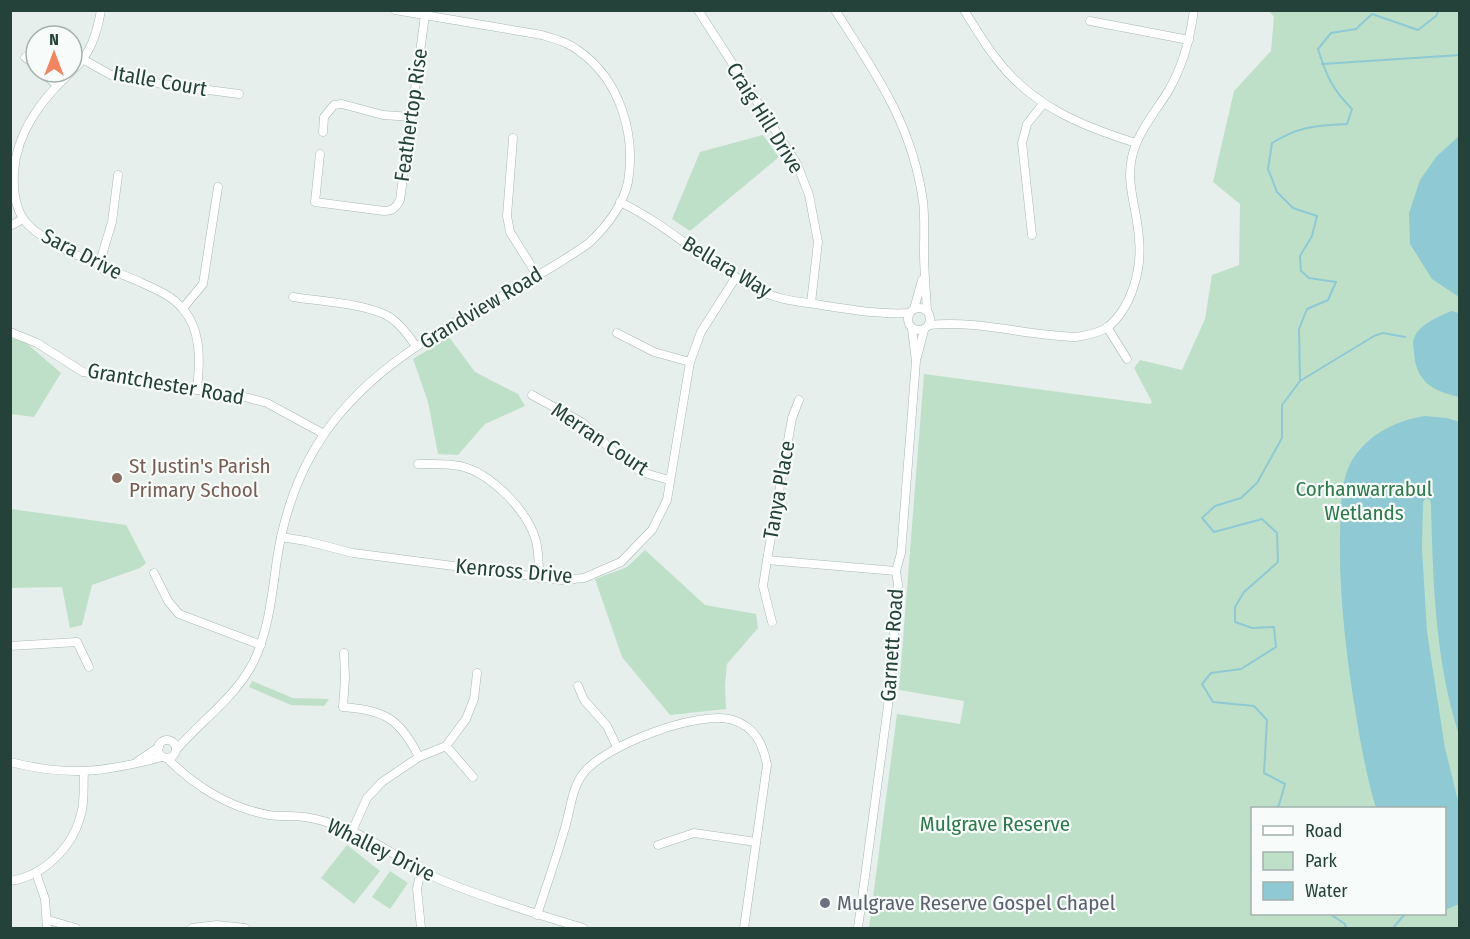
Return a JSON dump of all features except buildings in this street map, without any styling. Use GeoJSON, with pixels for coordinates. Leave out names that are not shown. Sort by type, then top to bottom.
{"type":"FeatureCollection","features":[{"type":"Feature","properties":{"kind":"street","name":"Sara Drive"},"geometry":{"type":"LineString","coordinates":[[84,60],[97,31],[101,10]]}},
{"type":"Feature","properties":{"kind":"street","name":"Grandview Road"},"geometry":{"type":"LineString","coordinates":[[176,752],[193,730],[234,692],[253,663],[267,624],[282,533],[298,482],[324,434],[344,408],[363,387],[390,364],[589,243],[608,223],[628,183],[626,117],[613,88],[579,50],[562,40],[542,35],[395,10]]}},
{"type":"Feature","properties":{"kind":"street","name":"Craig Hill Drive"},"geometry":{"type":"LineString","coordinates":[[698,10],[797,164],[809,195],[818,242],[811,303]]}},
{"type":"Feature","properties":{"kind":"street"},"geometry":{"type":"LineString","coordinates":[[835,10],[886,90],[912,151],[923,202],[927,327]]}},
{"type":"Feature","properties":{"kind":"street"},"geometry":{"type":"LineString","coordinates":[[964,10],[1002,66],[1043,104],[1072,121],[1136,143]]}},
{"type":"Feature","properties":{"kind":"street"},"geometry":{"type":"LineString","coordinates":[[912,311],[921,308],[952,322],[1065,337],[1090,334],[1107,327],[1123,309],[1136,279],[1139,238],[1129,182],[1129,169],[1136,143],[1168,91],[1184,59],[1194,10]]}},
{"type":"Feature","properties":{"kind":"street","name":"Feathertop Rise"},"geometry":{"type":"LineString","coordinates":[[320,154],[315,202],[389,211],[394,209],[400,200],[425,15]]}},
{"type":"Feature","properties":{"kind":"street"},"geometry":{"type":"LineString","coordinates":[[1090,21],[1189,40]]}},
{"type":"Feature","properties":{"kind":"street","name":"Italle Court"},"geometry":{"type":"LineString","coordinates":[[84,60],[113,76],[239,94]]}},
{"type":"Feature","properties":{"kind":"street","name":"Sara Drive"},"geometry":{"type":"LineString","coordinates":[[57,85],[26,126],[17,153],[14,190],[23,219],[36,232],[52,242],[164,293],[183,308],[195,331],[200,358],[197,390]]}},
{"type":"Feature","properties":{"kind":"street"},"geometry":{"type":"LineString","coordinates":[[323,132],[324,117],[334,105],[342,104],[382,115],[412,117]]}},
{"type":"Feature","properties":{"kind":"street"},"geometry":{"type":"LineString","coordinates":[[1032,236],[1022,143],[1027,124],[1043,104]]}},
{"type":"Feature","properties":{"kind":"street"},"geometry":{"type":"LineString","coordinates":[[513,138],[507,216],[510,232],[537,275]]}},
{"type":"Feature","properties":{"kind":"street"},"geometry":{"type":"LineString","coordinates":[[99,264],[112,222],[118,175]]}},
{"type":"Feature","properties":{"kind":"street"},"geometry":{"type":"LineString","coordinates":[[183,308],[203,284],[218,188]]}},
{"type":"Feature","properties":{"kind":"street","name":"Bellara Way"},"geometry":{"type":"LineString","coordinates":[[619,205],[657,223],[736,277],[778,298],[888,314],[912,311]]}},
{"type":"Feature","properties":{"kind":"street"},"geometry":{"type":"LineString","coordinates":[[10,226],[23,219]]}},
{"type":"Feature","properties":{"kind":"street"},"geometry":{"type":"LineString","coordinates":[[924,273],[912,311],[910,326],[918,331],[952,322]]}},
{"type":"Feature","properties":{"kind":"street","name":"Kenross Drive"},"geometry":{"type":"LineString","coordinates":[[282,533],[353,553],[562,580],[584,578],[621,562],[652,531],[667,500],[690,362],[700,332],[736,277]]}},
{"type":"Feature","properties":{"kind":"street"},"geometry":{"type":"LineString","coordinates":[[293,297],[369,309],[389,316],[417,346]]}},
{"type":"Feature","properties":{"kind":"street","name":"Bellara Way"},"geometry":{"type":"LineString","coordinates":[[888,314],[910,326]]}},
{"type":"Feature","properties":{"kind":"street","name":"Garnett Road"},"geometry":{"type":"LineString","coordinates":[[858,928],[888,706],[898,585],[896,571],[901,553],[915,361],[910,326]]}},
{"type":"Feature","properties":{"kind":"street","name":"Garnett Road"},"geometry":{"type":"LineString","coordinates":[[915,361],[927,327]]}},
{"type":"Feature","properties":{"kind":"street"},"geometry":{"type":"LineString","coordinates":[[1107,327],[1127,359]]}},
{"type":"Feature","properties":{"kind":"street","name":"Grantchester Road"},"geometry":{"type":"LineString","coordinates":[[10,332],[37,344],[82,372],[245,397],[267,403],[324,434]]}},
{"type":"Feature","properties":{"kind":"street"},"geometry":{"type":"LineString","coordinates":[[617,333],[654,352],[690,362]]}},
{"type":"Feature","properties":{"kind":"street","name":"Merran Court"},"geometry":{"type":"LineString","coordinates":[[532,395],[583,423],[613,451],[641,472],[669,480]]}},
{"type":"Feature","properties":{"kind":"street","name":"Tanya Place"},"geometry":{"type":"LineString","coordinates":[[799,400],[792,418],[767,560],[896,571]]}},
{"type":"Feature","properties":{"kind":"street"},"geometry":{"type":"LineString","coordinates":[[418,464],[460,466],[477,472],[494,482],[530,525],[536,540],[539,578]]}},
{"type":"Feature","properties":{"kind":"street"},"geometry":{"type":"LineString","coordinates":[[767,560],[763,586],[772,622]]}},
{"type":"Feature","properties":{"kind":"street"},"geometry":{"type":"LineString","coordinates":[[154,573],[168,601],[179,614],[261,645]]}},
{"type":"Feature","properties":{"kind":"street"},"geometry":{"type":"LineString","coordinates":[[10,646],[77,642],[89,668]]}},
{"type":"Feature","properties":{"kind":"street"},"geometry":{"type":"LineString","coordinates":[[344,653],[343,707],[378,711],[390,718],[408,735],[419,757]]}},
{"type":"Feature","properties":{"kind":"street"},"geometry":{"type":"LineString","coordinates":[[352,831],[367,798],[382,782],[419,757],[446,746],[466,719],[474,699],[477,673]]}},
{"type":"Feature","properties":{"kind":"street"},"geometry":{"type":"LineString","coordinates":[[578,686],[584,700],[607,726],[617,747]]}},
{"type":"Feature","properties":{"kind":"street"},"geometry":{"type":"LineString","coordinates":[[537,915],[582,774],[595,761],[617,747],[671,725],[716,718],[733,720],[749,728],[758,736],[764,748],[767,765],[744,928]]}},
{"type":"Feature","properties":{"kind":"street","name":"Grandview Road"},"geometry":{"type":"LineString","coordinates":[[170,741],[193,730]]}},
{"type":"Feature","properties":{"kind":"street"},"geometry":{"type":"LineString","coordinates":[[10,762],[39,769],[84,772],[104,770],[165,757],[176,752],[176,745],[165,741],[137,762]]}},
{"type":"Feature","properties":{"kind":"street"},"geometry":{"type":"LineString","coordinates":[[446,746],[473,777]]}},
{"type":"Feature","properties":{"kind":"street"},"geometry":{"type":"LineString","coordinates":[[159,747],[159,752],[165,757]]}},
{"type":"Feature","properties":{"kind":"street","name":"Whalley Drive"},"geometry":{"type":"LineString","coordinates":[[176,752],[184,772]]}},
{"type":"Feature","properties":{"kind":"street","name":"Whalley Drive"},"geometry":{"type":"LineString","coordinates":[[165,757],[208,792],[243,808],[272,815],[309,817],[352,831],[439,879],[537,915],[584,928]]}},
{"type":"Feature","properties":{"kind":"street"},"geometry":{"type":"LineString","coordinates":[[10,881],[36,873],[62,852],[82,813],[84,772]]}},
{"type":"Feature","properties":{"kind":"street"},"geometry":{"type":"LineString","coordinates":[[658,845],[694,834],[756,842]]}},
{"type":"Feature","properties":{"kind":"street"},"geometry":{"type":"LineString","coordinates":[[421,928],[417,889],[425,872]]}},
{"type":"Feature","properties":{"kind":"street"},"geometry":{"type":"LineString","coordinates":[[36,873],[45,899],[48,924],[76,928]]}},
{"type":"Feature","properties":{"kind":"street"},"geometry":{"type":"LineString","coordinates":[[192,928],[217,925],[245,928]]}},
{"type":"Feature","properties":{"kind":"green space"},"geometry":{"type":"Polygon","coordinates":[[[1269,11],[1459,11],[1459,928],[869,928],[897,714],[960,724],[964,701],[899,690],[924,374],[1150,404],[1152,402],[1134,368],[1140,360],[1182,370],[1205,319],[1212,275],[1239,265],[1240,204],[1213,182],[1234,91],[1271,51],[1274,17],[1269,11]]]}},
{"type":"Feature","properties":{"kind":"green space"},"geometry":{"type":"Polygon","coordinates":[[[763,135],[779,157],[690,231],[672,219],[700,152],[763,135]]]}},
{"type":"Feature","properties":{"kind":"green space"},"geometry":{"type":"Polygon","coordinates":[[[449,337],[475,372],[518,394],[525,406],[485,424],[458,455],[438,454],[428,402],[413,359],[449,337]]]}},
{"type":"Feature","properties":{"kind":"green space"},"geometry":{"type":"Polygon","coordinates":[[[11,338],[25,342],[61,373],[34,417],[11,414],[11,338]]]}},
{"type":"Feature","properties":{"kind":"green space"},"geometry":{"type":"Polygon","coordinates":[[[11,509],[126,525],[146,563],[140,568],[92,585],[82,625],[70,628],[62,587],[11,588],[11,509]]]}},
{"type":"Feature","properties":{"kind":"green space"},"geometry":{"type":"Polygon","coordinates":[[[645,550],[705,605],[756,614],[758,628],[727,664],[726,709],[670,715],[622,657],[595,579],[627,567],[645,550]]]}},
{"type":"Feature","properties":{"kind":"green space"},"geometry":{"type":"Polygon","coordinates":[[[252,681],[293,698],[329,699],[324,706],[291,705],[249,687],[252,681]]]}},
{"type":"Feature","properties":{"kind":"green space"},"geometry":{"type":"Polygon","coordinates":[[[347,845],[380,871],[354,904],[321,878],[347,845]]]}},
{"type":"Feature","properties":{"kind":"green space"},"geometry":{"type":"Polygon","coordinates":[[[390,871],[408,883],[390,909],[372,897],[390,871]]]}},
{"type":"Feature","properties":{"kind":"water"},"geometry":{"type":"Polygon","coordinates":[[[1459,136],[1459,297],[1432,279],[1410,244],[1409,213],[1420,180],[1437,156],[1459,136]]]}},
{"type":"Feature","properties":{"kind":"water"},"geometry":{"type":"Polygon","coordinates":[[[1451,311],[1459,313],[1459,397],[1441,392],[1422,378],[1415,363],[1413,346],[1413,340],[1420,329],[1451,311]]]}},
{"type":"Feature","properties":{"kind":"water"},"geometry":{"type":"Polygon","coordinates":[[[1425,416],[1460,422],[1459,735],[1440,650],[1434,591],[1431,504],[1426,498],[1423,502],[1422,549],[1427,632],[1445,748],[1459,805],[1459,904],[1446,910],[1446,807],[1376,807],[1364,762],[1344,625],[1340,534],[1342,494],[1347,471],[1360,449],[1369,440],[1390,427],[1425,416]]]}},
{"type":"Feature","properties":{"kind":"waterway"},"geometry":{"type":"LineString","coordinates":[[1277,807],[1285,784],[1264,773],[1267,720],[1254,706],[1213,702],[1202,684],[1211,673],[1241,669],[1276,647],[1274,627],[1252,628],[1235,622],[1235,607],[1244,592],[1278,562],[1277,533],[1262,519],[1214,532],[1202,518],[1215,506],[1241,498],[1257,483],[1282,438],[1282,405],[1300,381],[1299,329],[1307,309],[1328,300],[1336,282],[1309,278],[1301,271],[1300,256],[1312,236],[1317,216],[1293,208],[1277,192],[1268,169],[1272,143],[1291,133],[1308,128],[1347,124],[1352,109],[1339,95],[1331,81],[1318,49],[1331,33],[1356,29],[1372,14],[1418,30],[1436,16],[1439,10]]}},
{"type":"Feature","properties":{"kind":"waterway"},"geometry":{"type":"LineString","coordinates":[[1322,64],[1460,55]]}},
{"type":"Feature","properties":{"kind":"waterway"},"geometry":{"type":"LineString","coordinates":[[1300,381],[1374,336],[1383,333],[1405,337]]}},
{"type":"Feature","properties":{"kind":"waterway"},"geometry":{"type":"LineString","coordinates":[[1332,915],[1345,924],[1346,928]]}},
{"type":"Feature","properties":{"kind":"waterway"},"geometry":{"type":"LineString","coordinates":[[1393,928],[1404,915]]}},
{"type":"Feature","properties":{"kind":"place","name":"St Justin's Parish Primary School"},"geometry":{"type":"Point","coordinates":[117,478]}},
{"type":"Feature","properties":{"kind":"place","name":"Mulgrave Reserve Gospel Chapel"},"geometry":{"type":"Point","coordinates":[825,903]}},
{"type":"Feature","properties":{"kind":"park label","name":"Corhanwarrabul Wetlands"},"geometry":{"type":"Point","coordinates":[1364,501]}},
{"type":"Feature","properties":{"kind":"park label","name":"Mulgrave Reserve"},"geometry":{"type":"Point","coordinates":[995,824]}}]}
